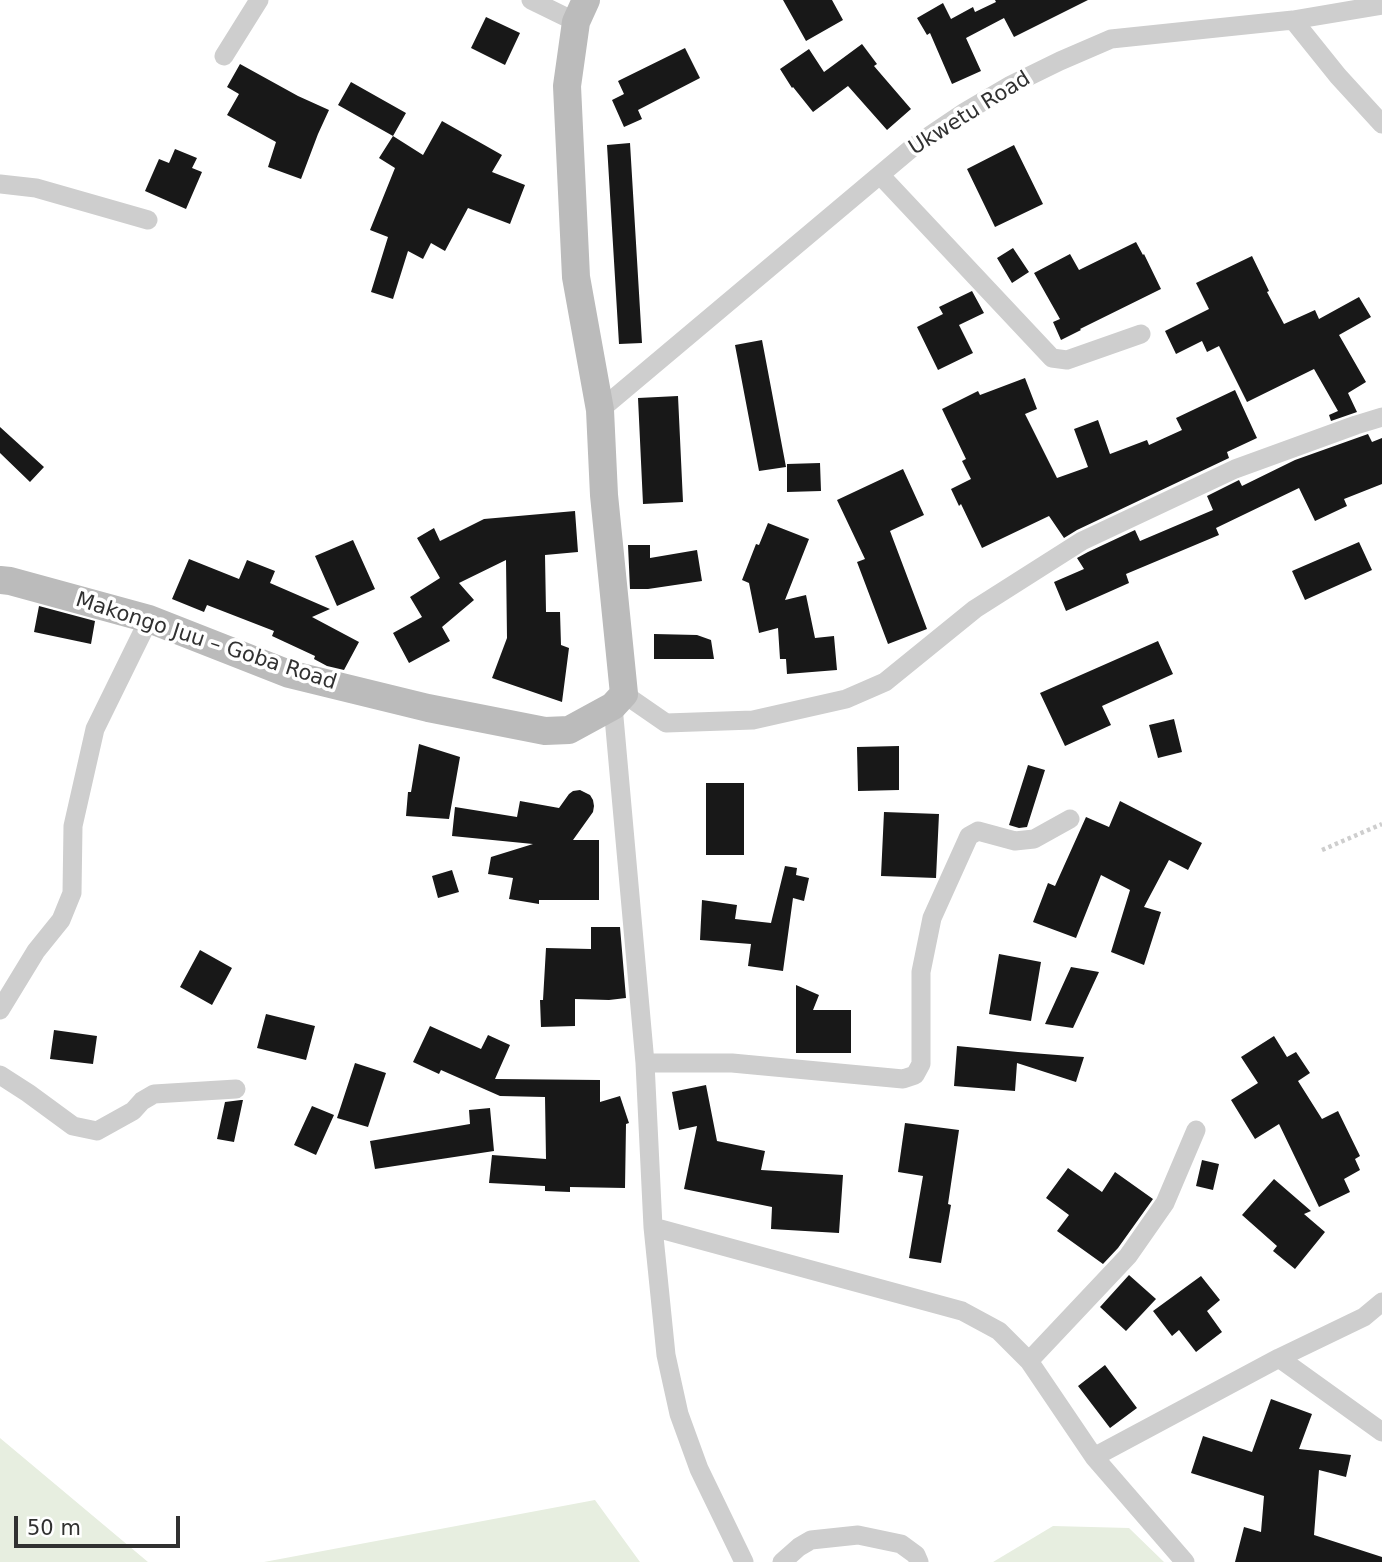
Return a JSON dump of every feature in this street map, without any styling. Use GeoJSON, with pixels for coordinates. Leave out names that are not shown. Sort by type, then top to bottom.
{"type":"FeatureCollection","features":[{"type":"Feature","properties":{"kind":"street"},"geometry":{"type":"LineString","coordinates":[[224,56],[258,0]]}},
{"type":"Feature","properties":{"kind":"street"},"geometry":{"type":"LineString","coordinates":[[531,0],[581,11],[567,86],[576,277],[600,410],[645,1063],[653,1227],[666,1355],[679,1414],[699,1469],[744,1562]]}},
{"type":"Feature","properties":{"kind":"street","name":"Ukwetu Road"},"geometry":{"type":"LineString","coordinates":[[600,410],[913,147],[1011,85],[1111,39],[1293,20],[1382,5]]}},
{"type":"Feature","properties":{"kind":"street"},"geometry":{"type":"LineString","coordinates":[[1293,20],[1338,76],[1382,124]]}},
{"type":"Feature","properties":{"kind":"street"},"geometry":{"type":"LineString","coordinates":[[881,176],[1052,358],[1067,360],[1141,334]]}},
{"type":"Feature","properties":{"kind":"street"},"geometry":{"type":"LineString","coordinates":[[0,184],[36,188],[148,220]]}},
{"type":"Feature","properties":{"kind":"street"},"geometry":{"type":"LineString","coordinates":[[618,700],[666,723],[753,720],[846,699],[885,682],[975,609],[1082,541],[1235,469],[1382,417]]}},
{"type":"Feature","properties":{"kind":"street","name":"Makongo Juu – Goba Road"},"geometry":{"type":"LineString","coordinates":[[3,577],[149,619],[289,674],[428,708],[545,731],[569,730],[618,700]]}},
{"type":"Feature","properties":{"kind":"street"},"geometry":{"type":"LineString","coordinates":[[0,1010],[36,951],[61,920],[72,893],[73,825],[95,729],[149,619]]}},
{"type":"Feature","properties":{"kind":"street"},"geometry":{"type":"LineString","coordinates":[[645,1063],[732,1063],[909,1079],[915,1075],[921,1064],[921,972],[932,918],[969,836],[978,831],[1015,841],[1034,839],[1070,819]]}},
{"type":"Feature","properties":{"kind":"street"},"geometry":{"type":"LineString","coordinates":[[0,1075],[74,1126],[97,1131],[133,1111],[142,1101],[154,1094],[236,1089]]}},
{"type":"Feature","properties":{"kind":"street"},"geometry":{"type":"LineString","coordinates":[[1029,1361],[1128,1256],[1165,1203],[1196,1130]]}},
{"type":"Feature","properties":{"kind":"street"},"geometry":{"type":"LineString","coordinates":[[653,1227],[962,1311],[999,1331],[1029,1361],[1094,1457],[1185,1562]]}},
{"type":"Feature","properties":{"kind":"street"},"geometry":{"type":"LineString","coordinates":[[1094,1457],[1279,1358],[1364,1317],[1382,1302]]}},
{"type":"Feature","properties":{"kind":"street"},"geometry":{"type":"LineString","coordinates":[[1279,1358],[1382,1432]]}},
{"type":"Feature","properties":{"kind":"street"},"geometry":{"type":"LineString","coordinates":[[782,1562],[811,1540],[858,1535],[901,1544],[916,1555],[919,1562]]}},
{"type":"Feature","properties":{"kind":"path"},"geometry":{"type":"LineString","coordinates":[[1322,850],[1382,824]]}},
{"type":"Feature","properties":{"kind":"shaded area"},"geometry":{"type":"Polygon","coordinates":[[[0,1438],[148,1562],[0,1562],[0,1438]]]}},
{"type":"Feature","properties":{"kind":"shaded area"},"geometry":{"type":"Polygon","coordinates":[[[595,1500],[640,1562],[264,1562],[595,1500]]]}},
{"type":"Feature","properties":{"kind":"shaded area"},"geometry":{"type":"Polygon","coordinates":[[[1053,1526],[1129,1528],[1164,1562],[993,1562],[1053,1526]]]}},
{"type":"Feature","properties":{"kind":"building"},"geometry":{"type":"Polygon","coordinates":[[[783,0],[832,0],[843,20],[806,41],[783,0]]]}},
{"type":"Feature","properties":{"kind":"building"},"geometry":{"type":"Polygon","coordinates":[[[995,0],[1088,0],[1014,37],[1004,18],[966,38],[981,71],[952,84],[930,33],[927,35],[917,18],[943,3],[951,19],[973,7],[975,12],[996,2],[995,0]]]}},
{"type":"Feature","properties":{"kind":"building"},"geometry":{"type":"Polygon","coordinates":[[[486,17],[520,33],[505,65],[471,48],[486,17]]]}},
{"type":"Feature","properties":{"kind":"building"},"geometry":{"type":"Polygon","coordinates":[[[862,44],[877,64],[874,66],[911,109],[887,130],[848,86],[813,112],[780,69],[809,49],[824,72],[862,44]]]}},
{"type":"Feature","properties":{"kind":"building"},"geometry":{"type":"Polygon","coordinates":[[[685,48],[700,78],[638,110],[642,119],[624,127],[612,100],[624,94],[618,81],[685,48]]]}},
{"type":"Feature","properties":{"kind":"building"},"geometry":{"type":"Polygon","coordinates":[[[240,64],[329,110],[301,179],[268,167],[276,142],[227,115],[239,94],[227,87],[240,64]]]}},
{"type":"Feature","properties":{"kind":"building"},"geometry":{"type":"Polygon","coordinates":[[[351,82],[406,113],[393,136],[338,105],[351,82]]]}},
{"type":"Feature","properties":{"kind":"building"},"geometry":{"type":"Polygon","coordinates":[[[442,121],[502,155],[492,172],[525,185],[510,224],[468,208],[445,251],[431,243],[423,259],[408,251],[393,299],[371,292],[388,237],[370,230],[395,168],[379,158],[393,136],[423,155],[442,121]]]}},
{"type":"Feature","properties":{"kind":"building"},"geometry":{"type":"Polygon","coordinates":[[[630,143],[642,343],[619,344],[607,145],[630,143]]]}},
{"type":"Feature","properties":{"kind":"building"},"geometry":{"type":"Polygon","coordinates":[[[1014,145],[1043,204],[995,227],[967,169],[1014,145]]]}},
{"type":"Feature","properties":{"kind":"building"},"geometry":{"type":"Polygon","coordinates":[[[175,149],[197,158],[192,168],[202,172],[186,209],[145,191],[159,159],[169,163],[175,149]]]}},
{"type":"Feature","properties":{"kind":"building"},"geometry":{"type":"Polygon","coordinates":[[[1136,242],[1161,289],[1061,340],[1053,322],[1060,319],[1034,273],[1070,254],[1079,270],[1136,242]]]}},
{"type":"Feature","properties":{"kind":"building"},"geometry":{"type":"Polygon","coordinates":[[[1013,248],[1029,272],[1012,283],[997,258],[1013,248]]]}},
{"type":"Feature","properties":{"kind":"building"},"geometry":{"type":"Polygon","coordinates":[[[1252,256],[1284,324],[1315,310],[1319,319],[1359,297],[1371,317],[1339,335],[1366,382],[1348,393],[1357,412],[1331,421],[1329,415],[1338,411],[1314,369],[1247,402],[1219,346],[1207,352],[1202,341],[1176,354],[1165,331],[1209,309],[1196,283],[1252,256]]]}},
{"type":"Feature","properties":{"kind":"building"},"geometry":{"type":"Polygon","coordinates":[[[972,291],[984,313],[959,325],[973,353],[938,370],[917,327],[943,314],[939,307],[972,291]]]}},
{"type":"Feature","properties":{"kind":"building"},"geometry":{"type":"Polygon","coordinates":[[[762,340],[786,467],[759,471],[735,345],[762,340]]]}},
{"type":"Feature","properties":{"kind":"building"},"geometry":{"type":"Polygon","coordinates":[[[1025,378],[1037,409],[1025,414],[1057,478],[1088,467],[1074,429],[1098,420],[1110,454],[1147,440],[1149,445],[1182,430],[1176,418],[1235,390],[1257,438],[1227,452],[1229,458],[1064,538],[1049,516],[982,548],[951,489],[971,479],[962,461],[966,459],[942,409],[978,391],[980,395],[1025,378]]]}},
{"type":"Feature","properties":{"kind":"building"},"geometry":{"type":"Polygon","coordinates":[[[678,396],[683,502],[643,504],[638,398],[678,396]]]}},
{"type":"Feature","properties":{"kind":"building"},"geometry":{"type":"Polygon","coordinates":[[[0,427],[44,467],[30,482],[0,453],[0,427]]]}},
{"type":"Feature","properties":{"kind":"building"},"geometry":{"type":"Polygon","coordinates":[[[1368,434],[1372,442],[1382,438],[1382,484],[1344,499],[1347,506],[1315,521],[1299,488],[1216,528],[1219,535],[1126,574],[1129,583],[1066,611],[1054,582],[1084,569],[1077,558],[1135,530],[1140,541],[1213,510],[1207,496],[1239,480],[1242,486],[1295,460],[1368,434]]]}},
{"type":"Feature","properties":{"kind":"building"},"geometry":{"type":"Polygon","coordinates":[[[820,463],[821,491],[787,492],[787,464],[820,463]]]}},
{"type":"Feature","properties":{"kind":"building"},"geometry":{"type":"Polygon","coordinates":[[[903,469],[924,515],[890,531],[927,629],[888,644],[857,562],[865,559],[837,500],[903,469]]]}},
{"type":"Feature","properties":{"kind":"building"},"geometry":{"type":"Polygon","coordinates":[[[575,511],[578,552],[545,555],[546,612],[560,612],[561,645],[569,648],[562,702],[492,678],[507,638],[506,560],[459,583],[474,600],[442,627],[450,641],[409,663],[393,633],[422,617],[410,597],[440,578],[417,538],[434,528],[440,541],[484,519],[575,511]]]}},
{"type":"Feature","properties":{"kind":"building"},"geometry":{"type":"Polygon","coordinates":[[[768,523],[809,539],[785,600],[806,595],[815,638],[834,636],[837,670],[787,674],[786,659],[780,659],[778,628],[759,633],[749,583],[742,580],[756,544],[759,545],[768,523]]]}},
{"type":"Feature","properties":{"kind":"building"},"geometry":{"type":"Polygon","coordinates":[[[353,540],[375,589],[337,606],[315,556],[353,540]]]}},
{"type":"Feature","properties":{"kind":"building"},"geometry":{"type":"Polygon","coordinates":[[[1359,542],[1372,570],[1305,600],[1292,571],[1359,542]]]}},
{"type":"Feature","properties":{"kind":"building"},"geometry":{"type":"Polygon","coordinates":[[[628,545],[650,545],[650,558],[697,550],[702,581],[630,589],[628,545]]]}},
{"type":"Feature","properties":{"kind":"building"},"geometry":{"type":"Polygon","coordinates":[[[189,559],[239,579],[247,560],[275,571],[270,583],[330,609],[312,617],[359,642],[344,670],[327,666],[314,659],[315,656],[272,636],[274,631],[207,605],[204,612],[172,599],[189,559]]]}},
{"type":"Feature","properties":{"kind":"building"},"geometry":{"type":"Polygon","coordinates":[[[39,606],[95,621],[91,644],[34,632],[39,606]]]}},
{"type":"Feature","properties":{"kind":"building"},"geometry":{"type":"Polygon","coordinates":[[[654,634],[697,635],[711,640],[714,659],[654,659],[654,634]]]}},
{"type":"Feature","properties":{"kind":"building"},"geometry":{"type":"Polygon","coordinates":[[[1158,641],[1173,674],[1102,706],[1111,725],[1065,746],[1040,693],[1158,641]]]}},
{"type":"Feature","properties":{"kind":"building"},"geometry":{"type":"Polygon","coordinates":[[[1174,719],[1182,752],[1158,758],[1149,725],[1174,719]]]}},
{"type":"Feature","properties":{"kind":"building"},"geometry":{"type":"Polygon","coordinates":[[[419,744],[460,757],[449,819],[406,816],[408,792],[411,792],[419,744]]]}},
{"type":"Feature","properties":{"kind":"building"},"geometry":{"type":"Polygon","coordinates":[[[899,746],[899,790],[858,791],[857,747],[899,746]]]}},
{"type":"Feature","properties":{"kind":"building"},"geometry":{"type":"Polygon","coordinates":[[[1028,765],[1045,770],[1027,827],[1019,828],[1009,825],[1028,765]]]}},
{"type":"Feature","properties":{"kind":"building"},"geometry":{"type":"Polygon","coordinates":[[[706,783],[744,783],[744,855],[706,855],[706,783]]]}},
{"type":"Feature","properties":{"kind":"building"},"geometry":{"type":"Polygon","coordinates":[[[580,790],[590,795],[594,806],[593,812],[573,840],[599,840],[599,900],[539,900],[539,904],[509,899],[513,878],[488,874],[491,857],[533,844],[452,836],[455,807],[517,817],[520,801],[559,808],[569,794],[580,790]]]}},
{"type":"Feature","properties":{"kind":"building"},"geometry":{"type":"Polygon","coordinates":[[[1120,801],[1202,843],[1188,870],[1169,860],[1144,907],[1161,912],[1144,965],[1111,952],[1130,890],[1101,875],[1076,938],[1033,922],[1048,883],[1055,886],[1086,817],[1109,827],[1120,801]]]}},
{"type":"Feature","properties":{"kind":"building"},"geometry":{"type":"Polygon","coordinates":[[[884,812],[939,814],[936,878],[881,876],[884,812]]]}},
{"type":"Feature","properties":{"kind":"building"},"geometry":{"type":"Polygon","coordinates":[[[785,866],[797,868],[796,875],[809,878],[804,901],[793,898],[783,971],[748,966],[751,944],[700,940],[702,900],[737,905],[735,919],[771,923],[785,866]]]}},
{"type":"Feature","properties":{"kind":"building"},"geometry":{"type":"Polygon","coordinates":[[[452,870],[459,892],[438,898],[432,876],[452,870]]]}},
{"type":"Feature","properties":{"kind":"building"},"geometry":{"type":"Polygon","coordinates":[[[591,927],[620,927],[626,998],[575,999],[575,1026],[541,1027],[540,1000],[543,1000],[546,948],[591,949],[591,927]]]}},
{"type":"Feature","properties":{"kind":"building"},"geometry":{"type":"Polygon","coordinates":[[[200,950],[232,968],[212,1005],[180,987],[200,950]]]}},
{"type":"Feature","properties":{"kind":"building"},"geometry":{"type":"Polygon","coordinates":[[[999,954],[1041,962],[1031,1021],[989,1014],[999,954]]]}},
{"type":"Feature","properties":{"kind":"building"},"geometry":{"type":"Polygon","coordinates":[[[1071,967],[1099,972],[1073,1028],[1045,1024],[1071,967]]]}},
{"type":"Feature","properties":{"kind":"building"},"geometry":{"type":"Polygon","coordinates":[[[796,985],[819,995],[813,1010],[851,1010],[851,1053],[796,1053],[796,985]]]}},
{"type":"Feature","properties":{"kind":"building"},"geometry":{"type":"Polygon","coordinates":[[[266,1014],[315,1026],[306,1060],[257,1048],[266,1014]]]}},
{"type":"Feature","properties":{"kind":"building"},"geometry":{"type":"Polygon","coordinates":[[[430,1026],[481,1049],[488,1035],[510,1045],[495,1079],[600,1080],[600,1102],[620,1096],[629,1123],[626,1124],[625,1188],[570,1187],[570,1192],[545,1191],[545,1186],[489,1183],[492,1155],[546,1159],[545,1097],[500,1096],[441,1070],[439,1074],[413,1062],[430,1026]]]}},
{"type":"Feature","properties":{"kind":"building"},"geometry":{"type":"Polygon","coordinates":[[[54,1030],[97,1036],[93,1064],[50,1059],[54,1030]]]}},
{"type":"Feature","properties":{"kind":"building"},"geometry":{"type":"Polygon","coordinates":[[[1274,1036],[1287,1057],[1296,1052],[1310,1073],[1298,1081],[1322,1119],[1338,1111],[1360,1156],[1355,1159],[1360,1170],[1344,1179],[1350,1192],[1319,1207],[1279,1124],[1255,1139],[1231,1100],[1258,1083],[1241,1057],[1274,1036]]]}},
{"type":"Feature","properties":{"kind":"building"},"geometry":{"type":"Polygon","coordinates":[[[957,1046],[1084,1057],[1076,1082],[1017,1063],[1015,1091],[954,1086],[957,1046]]]}},
{"type":"Feature","properties":{"kind":"building"},"geometry":{"type":"Polygon","coordinates":[[[355,1063],[386,1073],[368,1127],[337,1118],[355,1063]]]}},
{"type":"Feature","properties":{"kind":"building"},"geometry":{"type":"Polygon","coordinates":[[[706,1085],[717,1141],[765,1151],[761,1170],[843,1175],[839,1233],[771,1229],[772,1207],[684,1189],[697,1126],[679,1130],[672,1092],[706,1085]]]}},
{"type":"Feature","properties":{"kind":"building"},"geometry":{"type":"Polygon","coordinates":[[[243,1100],[234,1142],[217,1139],[225,1102],[243,1100]]]}},
{"type":"Feature","properties":{"kind":"building"},"geometry":{"type":"Polygon","coordinates":[[[312,1106],[334,1115],[316,1155],[294,1145],[312,1106]]]}},
{"type":"Feature","properties":{"kind":"building"},"geometry":{"type":"Polygon","coordinates":[[[490,1108],[494,1151],[375,1169],[370,1141],[470,1124],[469,1110],[490,1108]]]}},
{"type":"Feature","properties":{"kind":"building"},"geometry":{"type":"Polygon","coordinates":[[[905,1123],[959,1130],[948,1204],[951,1205],[941,1263],[909,1258],[923,1176],[898,1172],[905,1123]]]}},
{"type":"Feature","properties":{"kind":"building"},"geometry":{"type":"Polygon","coordinates":[[[1202,1160],[1219,1164],[1213,1190],[1196,1186],[1202,1160]]]}},
{"type":"Feature","properties":{"kind":"building"},"geometry":{"type":"Polygon","coordinates":[[[1068,1168],[1102,1192],[1115,1172],[1153,1199],[1118,1248],[1103,1264],[1057,1231],[1069,1215],[1046,1198],[1068,1168]]]}},
{"type":"Feature","properties":{"kind":"building"},"geometry":{"type":"Polygon","coordinates":[[[1274,1179],[1311,1211],[1304,1214],[1325,1232],[1295,1269],[1273,1251],[1277,1246],[1242,1215],[1274,1179]]]}},
{"type":"Feature","properties":{"kind":"building"},"geometry":{"type":"Polygon","coordinates":[[[1129,1275],[1156,1299],[1126,1331],[1100,1307],[1129,1275]]]}},
{"type":"Feature","properties":{"kind":"building"},"geometry":{"type":"Polygon","coordinates":[[[1201,1276],[1220,1300],[1207,1311],[1222,1332],[1196,1352],[1179,1330],[1172,1336],[1153,1311],[1201,1276]]]}},
{"type":"Feature","properties":{"kind":"building"},"geometry":{"type":"Polygon","coordinates":[[[1105,1365],[1137,1408],[1110,1428],[1078,1386],[1105,1365]]]}},
{"type":"Feature","properties":{"kind":"building"},"geometry":{"type":"Polygon","coordinates":[[[1271,1399],[1312,1414],[1299,1449],[1351,1455],[1346,1477],[1319,1470],[1314,1535],[1382,1557],[1382,1562],[1235,1562],[1244,1527],[1261,1532],[1264,1496],[1191,1473],[1203,1436],[1252,1452],[1271,1399]]]}}]}
